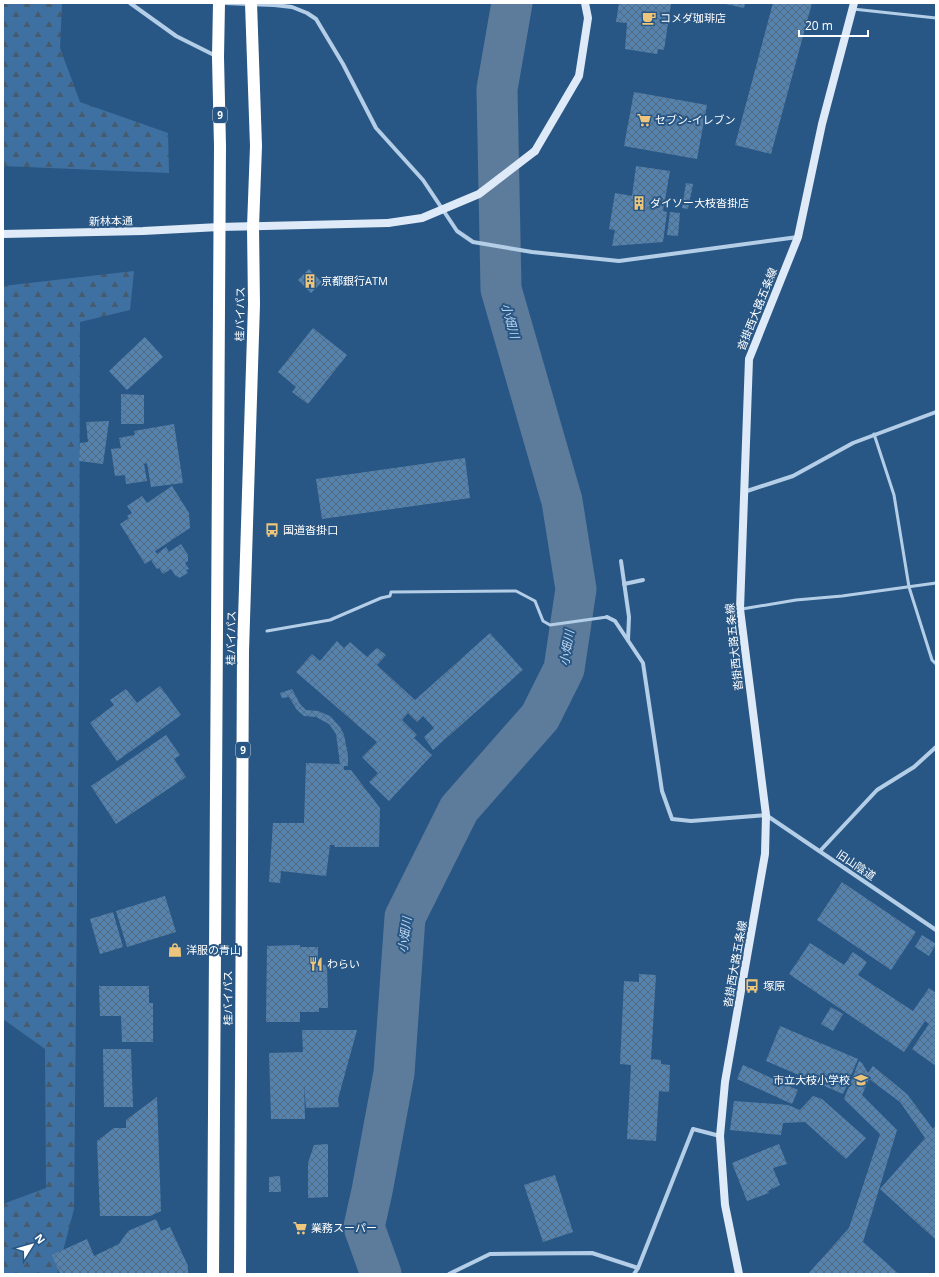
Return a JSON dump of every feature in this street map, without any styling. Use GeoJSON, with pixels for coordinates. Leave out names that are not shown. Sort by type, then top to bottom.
{"type":"FeatureCollection","features":[{"type":"Feature","properties":{"kind":"highway","name":"桂バイパス"},"geometry":{"type":"LineString","coordinates":[[213,1274],[218,658],[220,146],[218,57],[219,3]]}},
{"type":"Feature","properties":{"kind":"highway","name":"桂バイパス"},"geometry":{"type":"LineString","coordinates":[[240,1274],[243,658],[254,304],[253,226],[256,146],[251,4]]}},
{"type":"Feature","properties":{"kind":"main road","name":"新林本通"},"geometry":{"type":"LineString","coordinates":[[3,234],[388,223],[422,218],[479,194],[535,150],[578,76],[588,18],[585,3]]}},
{"type":"Feature","properties":{"kind":"main road","name":"沓掛西大路五条線"},"geometry":{"type":"LineString","coordinates":[[739,1274],[725,1205],[720,1136],[725,1082],[765,854],[766,816],[740,609],[748,359],[798,237],[822,124],[854,6]]}},
{"type":"Feature","properties":{"kind":"street"},"geometry":{"type":"LineString","coordinates":[[130,3],[176,36],[218,57]]}},
{"type":"Feature","properties":{"kind":"street"},"geometry":{"type":"LineString","coordinates":[[225,3],[292,7],[307,13],[316,19],[343,64],[376,128],[424,180],[457,231],[473,242],[532,252],[619,260],[798,237]]}},
{"type":"Feature","properties":{"kind":"street"},"geometry":{"type":"LineString","coordinates":[[743,492],[793,476],[853,443],[936,412]]}},
{"type":"Feature","properties":{"kind":"street"},"geometry":{"type":"LineString","coordinates":[[621,561],[629,617],[628,641]]}},
{"type":"Feature","properties":{"kind":"street"},"geometry":{"type":"LineString","coordinates":[[624,584],[643,580]]}},
{"type":"Feature","properties":{"kind":"street"},"geometry":{"type":"LineString","coordinates":[[606,617],[615,621],[643,663],[662,791],[672,819],[691,821],[766,816]]}},
{"type":"Feature","properties":{"kind":"street"},"geometry":{"type":"LineString","coordinates":[[820,851],[877,790],[914,767],[936,747]]}},
{"type":"Feature","properties":{"kind":"street","name":"旧山陰道"},"geometry":{"type":"LineString","coordinates":[[766,816],[936,930]]}},
{"type":"Feature","properties":{"kind":"street"},"geometry":{"type":"LineString","coordinates":[[634,1274],[638,1268],[693,1129],[720,1136]]}},
{"type":"Feature","properties":{"kind":"street"},"geometry":{"type":"LineString","coordinates":[[449,1274],[490,1254],[592,1253],[638,1268]]}},
{"type":"Feature","properties":{"kind":"lane"},"geometry":{"type":"LineString","coordinates":[[854,6],[936,18]]}},
{"type":"Feature","properties":{"kind":"lane"},"geometry":{"type":"LineString","coordinates":[[874,434],[894,495],[909,587],[932,660],[936,664]]}},
{"type":"Feature","properties":{"kind":"lane"},"geometry":{"type":"LineString","coordinates":[[740,609],[796,600],[842,596],[936,583]]}},
{"type":"Feature","properties":{"kind":"lane"},"geometry":{"type":"LineString","coordinates":[[267,631],[330,620],[381,598],[390,596],[391,592],[516,591],[536,600],[543,621],[550,624],[606,617]]}},
{"type":"Feature","properties":{"kind":"green space"},"geometry":{"type":"Polygon","coordinates":[[[3,3],[62,3],[60,48],[80,102],[168,133],[169,173],[3,166],[3,3]]]}},
{"type":"Feature","properties":{"kind":"green space"},"geometry":{"type":"Polygon","coordinates":[[[134,271],[130,310],[80,322],[79,687],[74,1209],[57,1274],[3,1274],[3,1204],[46,1188],[45,1049],[3,1019],[3,286],[134,271]]]}},
{"type":"Feature","properties":{"kind":"building"},"geometry":{"type":"Polygon","coordinates":[[[619,3],[671,4],[664,50],[658,49],[657,54],[625,49],[627,23],[616,22],[619,3]]]}},
{"type":"Feature","properties":{"kind":"building"},"geometry":{"type":"Polygon","coordinates":[[[721,3],[745,3],[744,8],[721,3]]]}},
{"type":"Feature","properties":{"kind":"building"},"geometry":{"type":"Polygon","coordinates":[[[773,3],[812,3],[771,154],[735,145],[773,3]]]}},
{"type":"Feature","properties":{"kind":"building"},"geometry":{"type":"Polygon","coordinates":[[[634,92],[707,105],[697,159],[624,146],[634,92]]]}},
{"type":"Feature","properties":{"kind":"building","name":"ダイソー大枝沓掛店"},"geometry":{"type":"Polygon","coordinates":[[[636,166],[670,171],[663,211],[667,212],[663,242],[612,246],[615,230],[609,229],[615,193],[632,196],[636,166]]]}},
{"type":"Feature","properties":{"kind":"building"},"geometry":{"type":"Polygon","coordinates":[[[686,183],[693,184],[688,209],[682,208],[686,183]]]}},
{"type":"Feature","properties":{"kind":"building"},"geometry":{"type":"Polygon","coordinates":[[[670,212],[680,213],[678,236],[667,235],[670,212]]]}},
{"type":"Feature","properties":{"kind":"building","name":"京都銀行ATM"},"geometry":{"type":"Polygon","coordinates":[[[309,269],[322,282],[311,293],[298,280],[309,269]]]}},
{"type":"Feature","properties":{"kind":"building"},"geometry":{"type":"Polygon","coordinates":[[[313,328],[347,355],[308,404],[292,392],[296,387],[278,372],[313,328]]]}},
{"type":"Feature","properties":{"kind":"building"},"geometry":{"type":"Polygon","coordinates":[[[145,337],[163,357],[127,390],[109,371],[145,337]]]}},
{"type":"Feature","properties":{"kind":"building"},"geometry":{"type":"Polygon","coordinates":[[[121,394],[144,395],[144,424],[121,424],[121,394]]]}},
{"type":"Feature","properties":{"kind":"building"},"geometry":{"type":"Polygon","coordinates":[[[109,421],[103,464],[79,461],[80,443],[88,442],[86,422],[109,421]]]}},
{"type":"Feature","properties":{"kind":"building"},"geometry":{"type":"Polygon","coordinates":[[[174,424],[183,483],[151,487],[147,463],[144,464],[147,481],[126,484],[125,475],[115,476],[111,449],[121,448],[119,438],[135,435],[134,431],[174,424]]]}},
{"type":"Feature","properties":{"kind":"building"},"geometry":{"type":"Polygon","coordinates":[[[465,458],[470,498],[322,519],[316,479],[465,458]]]}},
{"type":"Feature","properties":{"kind":"building"},"geometry":{"type":"Polygon","coordinates":[[[172,486],[189,513],[190,528],[155,551],[157,554],[166,547],[169,552],[181,544],[188,555],[188,561],[185,563],[189,569],[186,570],[188,573],[179,578],[178,576],[176,577],[171,569],[163,574],[159,568],[157,569],[151,560],[145,564],[120,524],[129,518],[127,516],[132,513],[127,506],[142,496],[147,503],[172,486]]]}},
{"type":"Feature","properties":{"kind":"building"},"geometry":{"type":"Polygon","coordinates":[[[490,633],[523,670],[433,750],[424,737],[434,728],[423,716],[417,722],[408,713],[402,720],[417,735],[414,738],[432,755],[389,801],[369,782],[378,773],[362,757],[377,742],[296,672],[312,654],[320,661],[337,641],[344,648],[350,642],[367,657],[377,648],[386,655],[377,665],[415,700],[490,633]]]}},
{"type":"Feature","properties":{"kind":"building"},"geometry":{"type":"Polygon","coordinates":[[[160,686],[181,715],[117,761],[90,723],[114,705],[110,700],[126,689],[137,703],[160,686]]]}},
{"type":"Feature","properties":{"kind":"building"},"geometry":{"type":"Polygon","coordinates":[[[292,689],[300,704],[306,710],[318,711],[330,716],[340,727],[344,735],[348,755],[348,766],[344,766],[344,770],[351,770],[380,808],[379,847],[334,847],[335,845],[330,845],[326,876],[281,871],[280,883],[269,882],[273,823],[304,823],[306,763],[340,764],[336,734],[329,724],[316,717],[304,716],[297,710],[289,697],[282,698],[280,693],[292,689]]]}},
{"type":"Feature","properties":{"kind":"building"},"geometry":{"type":"Polygon","coordinates":[[[166,735],[180,755],[174,759],[186,777],[116,824],[91,786],[166,735]]]}},
{"type":"Feature","properties":{"kind":"building"},"geometry":{"type":"Polygon","coordinates":[[[842,882],[916,932],[891,970],[817,920],[842,882]]]}},
{"type":"Feature","properties":{"kind":"building"},"geometry":{"type":"Polygon","coordinates":[[[165,896],[176,932],[127,947],[116,911],[165,896]]]}},
{"type":"Feature","properties":{"kind":"building"},"geometry":{"type":"Polygon","coordinates":[[[113,912],[123,947],[100,954],[90,919],[113,912]]]}},
{"type":"Feature","properties":{"kind":"building"},"geometry":{"type":"Polygon","coordinates":[[[922,935],[936,944],[929,956],[915,947],[922,935]]]}},
{"type":"Feature","properties":{"kind":"building"},"geometry":{"type":"Polygon","coordinates":[[[810,943],[844,965],[853,952],[867,962],[858,975],[913,1011],[929,988],[936,993],[936,1066],[912,1049],[929,1024],[925,1021],[904,1052],[789,974],[810,943]]]}},
{"type":"Feature","properties":{"kind":"building"},"geometry":{"type":"Polygon","coordinates":[[[300,945],[300,947],[318,947],[318,964],[327,965],[328,1008],[319,1008],[319,1012],[300,1012],[300,1022],[266,1022],[267,946],[300,945]]]}},
{"type":"Feature","properties":{"kind":"building"},"geometry":{"type":"Polygon","coordinates":[[[639,974],[656,975],[651,1059],[661,1060],[661,1064],[670,1065],[669,1092],[659,1091],[656,1141],[627,1139],[631,1065],[620,1064],[624,981],[639,982],[639,974]]]}},
{"type":"Feature","properties":{"kind":"building"},"geometry":{"type":"Polygon","coordinates":[[[99,986],[149,986],[149,1003],[153,1003],[153,1042],[122,1042],[121,1016],[100,1016],[99,986]]]}},
{"type":"Feature","properties":{"kind":"building"},"geometry":{"type":"Polygon","coordinates":[[[831,1007],[843,1014],[833,1031],[821,1024],[831,1007]]]}},
{"type":"Feature","properties":{"kind":"building"},"geometry":{"type":"Polygon","coordinates":[[[780,1026],[858,1059],[843,1094],[766,1061],[780,1026]]]}},
{"type":"Feature","properties":{"kind":"building"},"geometry":{"type":"Polygon","coordinates":[[[302,1030],[357,1030],[338,1099],[339,1107],[306,1108],[304,1083],[305,1119],[271,1119],[269,1053],[303,1052],[302,1030]]]}},
{"type":"Feature","properties":{"kind":"building"},"geometry":{"type":"Polygon","coordinates":[[[103,1049],[131,1049],[133,1107],[104,1107],[103,1049]]]}},
{"type":"Feature","properties":{"kind":"building"},"geometry":{"type":"Polygon","coordinates":[[[859,1061],[868,1073],[873,1066],[907,1094],[933,1129],[936,1125],[936,1240],[880,1189],[925,1138],[900,1102],[869,1079],[862,1095],[897,1130],[863,1242],[899,1274],[808,1274],[849,1228],[880,1134],[844,1099],[859,1061]]]}},
{"type":"Feature","properties":{"kind":"building"},"geometry":{"type":"Polygon","coordinates":[[[743,1065],[798,1090],[792,1104],[737,1079],[743,1065]]]}},
{"type":"Feature","properties":{"kind":"building"},"geometry":{"type":"Polygon","coordinates":[[[813,1096],[822,1099],[866,1138],[846,1159],[805,1122],[783,1123],[781,1135],[730,1130],[734,1101],[788,1105],[800,1110],[813,1096]]]}},
{"type":"Feature","properties":{"kind":"building"},"geometry":{"type":"Polygon","coordinates":[[[157,1097],[161,1211],[150,1216],[100,1216],[97,1141],[114,1128],[126,1128],[126,1120],[157,1097]]]}},
{"type":"Feature","properties":{"kind":"building"},"geometry":{"type":"Polygon","coordinates":[[[328,1144],[328,1197],[308,1198],[308,1163],[314,1145],[328,1144]]]}},
{"type":"Feature","properties":{"kind":"building"},"geometry":{"type":"Polygon","coordinates":[[[779,1144],[787,1164],[773,1168],[780,1185],[768,1191],[769,1193],[747,1201],[732,1163],[779,1144]]]}},
{"type":"Feature","properties":{"kind":"building"},"geometry":{"type":"Polygon","coordinates":[[[555,1175],[573,1232],[543,1242],[524,1185],[555,1175]]]}},
{"type":"Feature","properties":{"kind":"building"},"geometry":{"type":"Polygon","coordinates":[[[280,1176],[281,1192],[269,1192],[269,1177],[280,1176]]]}},
{"type":"Feature","properties":{"kind":"building"},"geometry":{"type":"Polygon","coordinates":[[[156,1219],[161,1231],[170,1227],[188,1266],[188,1274],[60,1274],[52,1255],[87,1239],[94,1256],[119,1244],[128,1231],[156,1219]]]}},
{"type":"Feature","properties":{"kind":"waterway","name":"小畑川"},"geometry":{"type":"LineString","coordinates":[[381,1274],[364,1227],[394,1073],[405,917],[459,809],[540,717],[564,669],[576,589],[562,501],[501,289],[497,89],[512,3]]}},
{"type":"Feature","properties":{"kind":"place","name":"コメダ珈琲店"},"geometry":{"type":"Point","coordinates":[649,18]}},
{"type":"Feature","properties":{"kind":"place","name":"セブン-イレブン"},"geometry":{"type":"Point","coordinates":[644,120]}},
{"type":"Feature","properties":{"kind":"place","name":"ダイソー大枝沓掛店"},"geometry":{"type":"Point","coordinates":[639,203]}},
{"type":"Feature","properties":{"kind":"place","name":"京都銀行ATM"},"geometry":{"type":"Point","coordinates":[310,281]}},
{"type":"Feature","properties":{"kind":"place","name":"国道沓掛口"},"geometry":{"type":"Point","coordinates":[272,530]}},
{"type":"Feature","properties":{"kind":"place","name":"洋服の青山"},"geometry":{"type":"Point","coordinates":[175,950]}},
{"type":"Feature","properties":{"kind":"place","name":"わらい"},"geometry":{"type":"Point","coordinates":[316,964]}},
{"type":"Feature","properties":{"kind":"place","name":"塚原"},"geometry":{"type":"Point","coordinates":[752,986]}},
{"type":"Feature","properties":{"kind":"place","name":"市立大枝小学校"},"geometry":{"type":"Point","coordinates":[861,1080]}},
{"type":"Feature","properties":{"kind":"place","name":"業務スーパー"},"geometry":{"type":"Point","coordinates":[300,1228]}}]}
